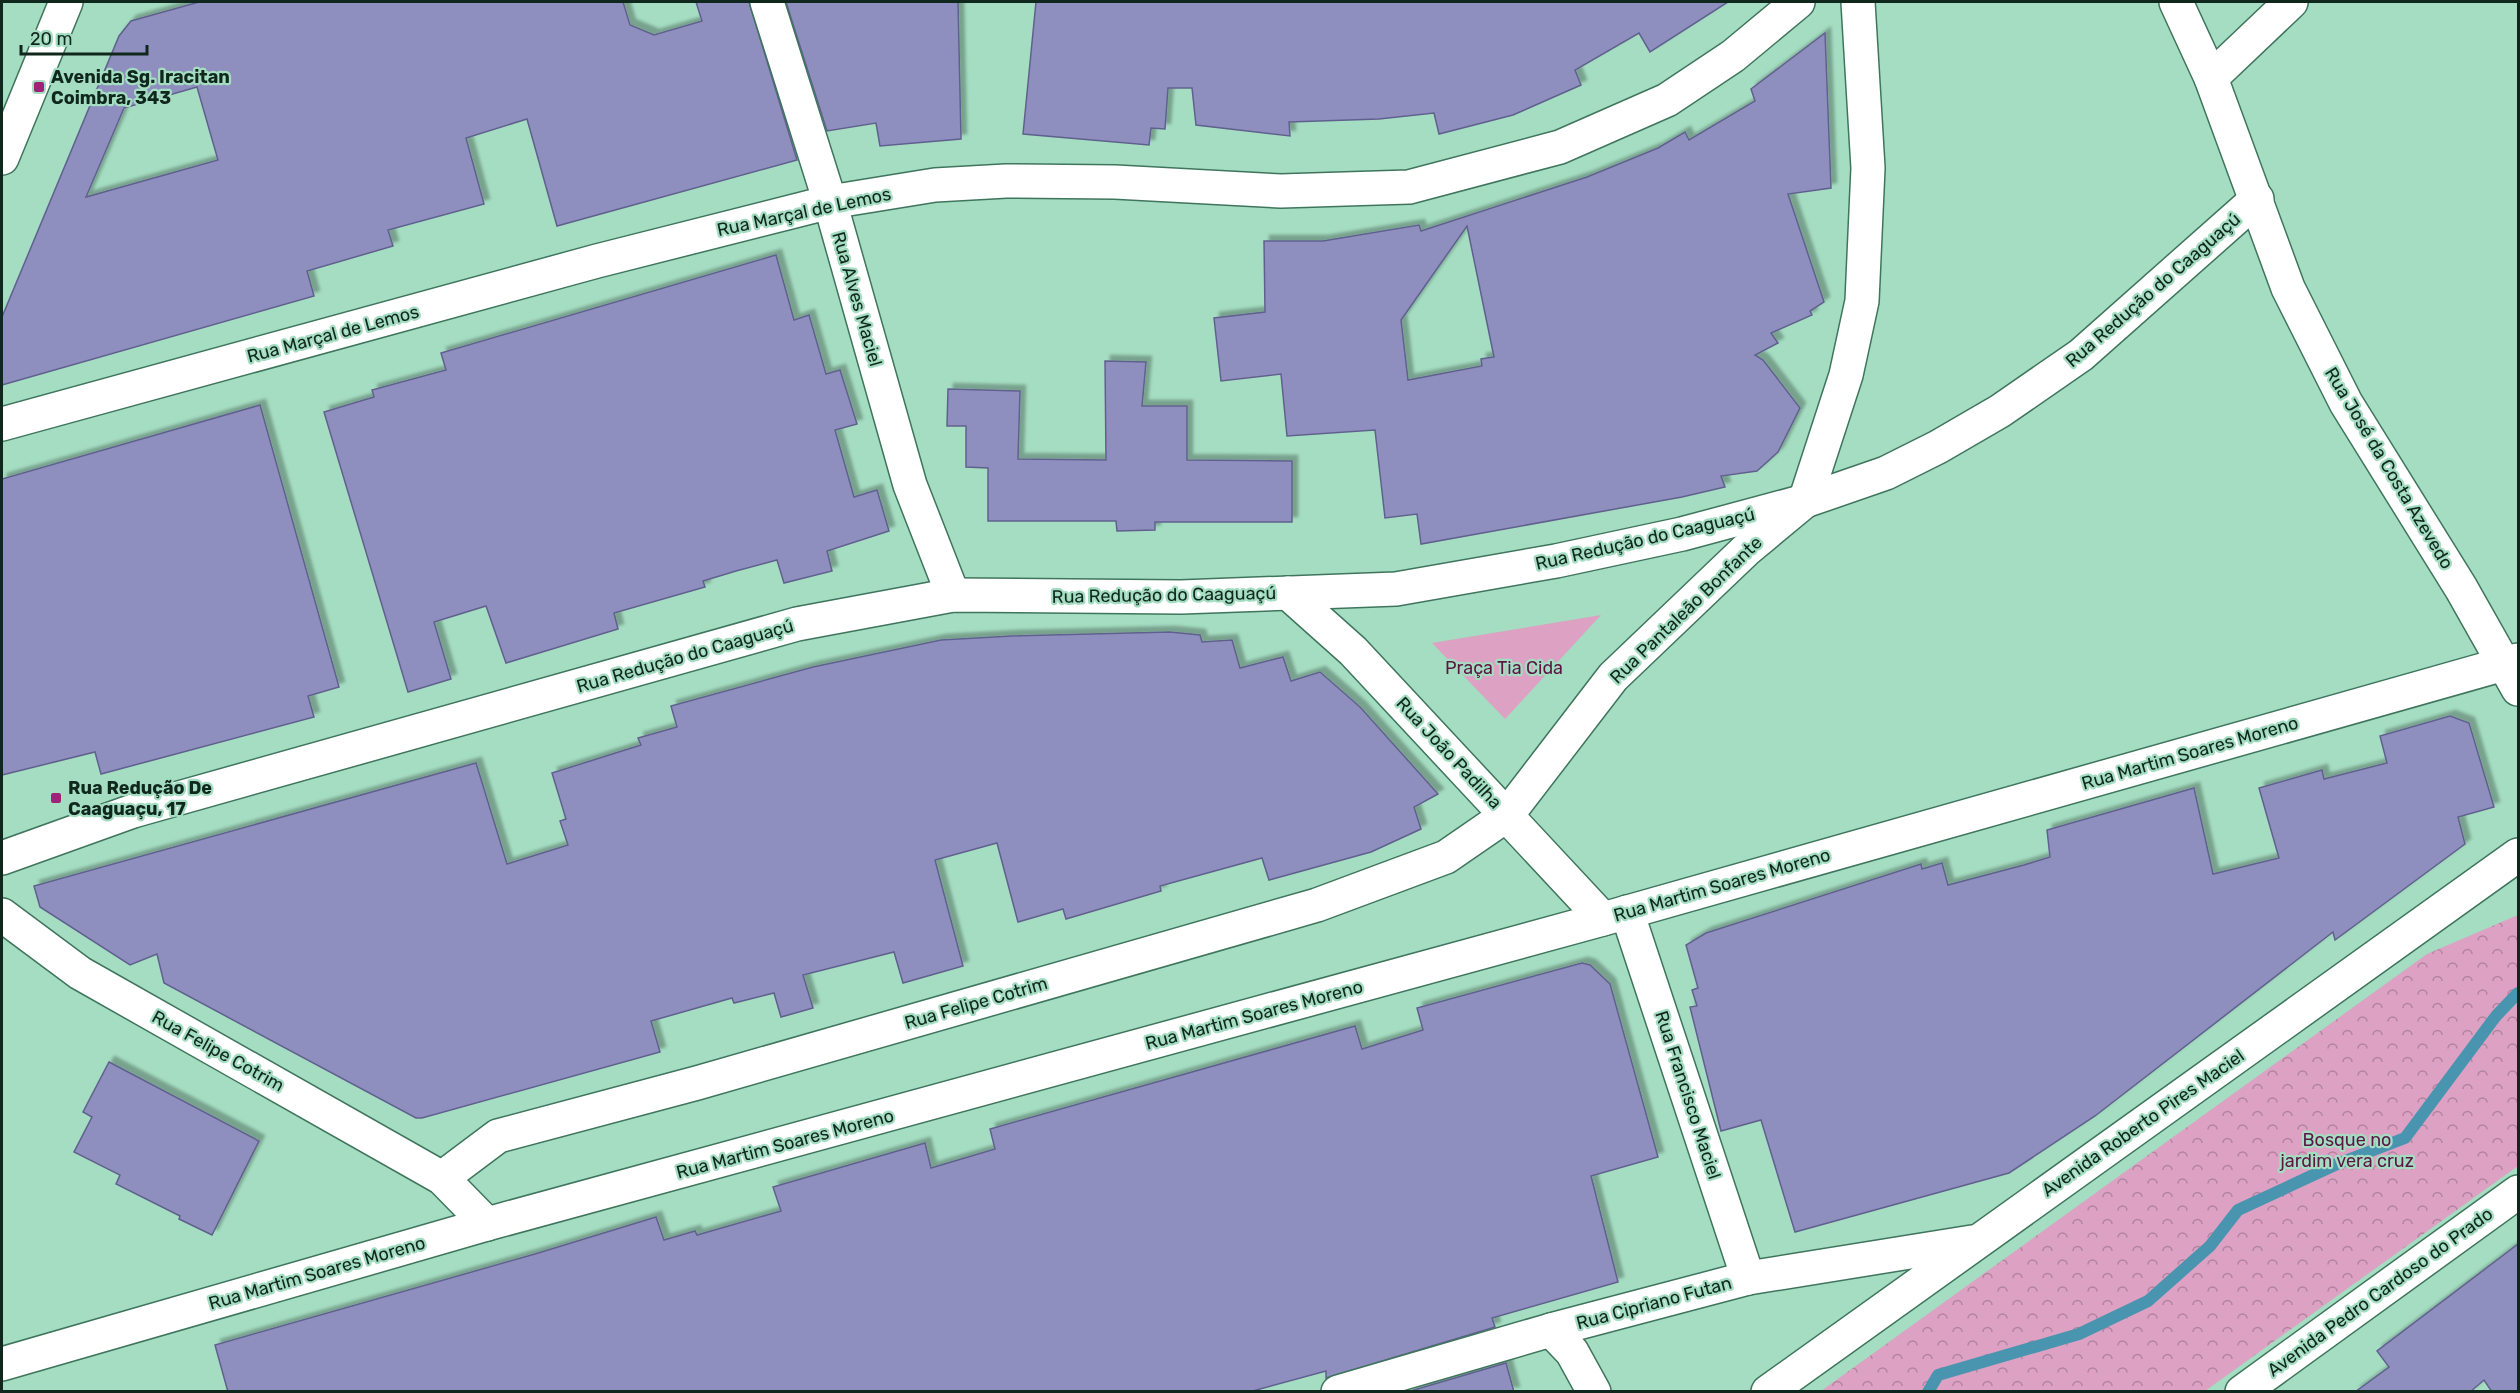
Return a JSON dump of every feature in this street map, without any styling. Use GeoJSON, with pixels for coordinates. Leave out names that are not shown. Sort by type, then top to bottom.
{"type":"FeatureCollection","features":[{"type":"Feature","properties":{"kind":"street"},"geometry":{"type":"LineString","coordinates":[[2,158],[66,2]]}},
{"type":"Feature","properties":{"kind":"street","name":"Rua Alves Maciel"},"geometry":{"type":"LineString","coordinates":[[767,2],[830,202],[910,485],[953,595]]}},
{"type":"Feature","properties":{"kind":"street","name":"Rua Marçal de Lemos"},"geometry":{"type":"LineString","coordinates":[[2,424],[597,261],[830,202],[935,186],[1006,181],[1116,182],[1281,191],[1408,187],[1560,147],[1667,100],[1733,56],[1798,2]]}},
{"type":"Feature","properties":{"kind":"street"},"geometry":{"type":"LineString","coordinates":[[1805,501],[1846,375],[1862,301],[1868,168],[1857,2]]}},
{"type":"Feature","properties":{"kind":"street","name":"Rua José da Costa Azevedo"},"geometry":{"type":"LineString","coordinates":[[2176,2],[2211,78],[2288,288],[2346,403],[2514,671]]}},
{"type":"Feature","properties":{"kind":"street"},"geometry":{"type":"LineString","coordinates":[[2211,78],[2291,2]]}},
{"type":"Feature","properties":{"kind":"street","name":"Rua Redução do Caaguaçú"},"geometry":{"type":"LineString","coordinates":[[2,858],[133,811],[797,624],[953,595],[1181,597],[1396,589],[1556,561],[1682,534],[1805,501],[1886,473],[1947,443],[2000,411],[2081,355],[2257,200]]}},
{"type":"Feature","properties":{"kind":"street","name":"Rua Pantaleão Bonfante"},"geometry":{"type":"LineString","coordinates":[[1507,815],[1613,677],[1746,550],[1805,501]]}},
{"type":"Feature","properties":{"kind":"street","name":"Rua João Padilha"},"geometry":{"type":"LineString","coordinates":[[1288,593],[1353,651],[1507,815],[1615,915]]}},
{"type":"Feature","properties":{"kind":"street","name":"Rua Martim Soares Moreno"},"geometry":{"type":"LineString","coordinates":[[2,1364],[487,1224],[2514,671]]}},
{"type":"Feature","properties":{"kind":"street","name":"Rua Felipe Cotrim"},"geometry":{"type":"LineString","coordinates":[[442,1178],[498,1136],[697,1083],[1317,906],[1446,856],[1507,815]]}},
{"type":"Feature","properties":{"kind":"street","name":"Avenida Roberto Pires Maciel"},"geometry":{"type":"LineString","coordinates":[[1768,1392],[2518,855]]}},
{"type":"Feature","properties":{"kind":"street","name":"Rua Felipe Cotrim"},"geometry":{"type":"LineString","coordinates":[[2,915],[80,973],[442,1178],[487,1224]]}},
{"type":"Feature","properties":{"kind":"street","name":"Rua Francisco Maciel"},"geometry":{"type":"LineString","coordinates":[[1615,915],[1748,1278]]}},
{"type":"Feature","properties":{"kind":"street","name":"Avenida Pedro Cardoso do Prado"},"geometry":{"type":"LineString","coordinates":[[2242,1392],[2518,1192]]}},
{"type":"Feature","properties":{"kind":"street","name":"Rua Cipriano Futan"},"geometry":{"type":"LineString","coordinates":[[1338,1392],[1551,1330],[1748,1278],[1977,1241]]}},
{"type":"Feature","properties":{"kind":"street"},"geometry":{"type":"LineString","coordinates":[[1551,1330],[1572,1352],[1594,1392]]}},
{"type":"Feature","properties":{"kind":"green space","name":"Praça Tia Cida"},"geometry":{"type":"Polygon","coordinates":[[[1601,615],[1505,719],[1432,643],[1601,615]]]}},
{"type":"Feature","properties":{"kind":"green space","name":"Bosque no jardim vera cruz"},"geometry":{"type":"Polygon","coordinates":[[[2518,915],[2518,1166],[2205,1391],[1821,1391],[2427,954],[2518,915]]]}},
{"type":"Feature","properties":{"kind":"building"},"geometry":{"type":"Polygon","coordinates":[[[199,2],[623,2],[630,25],[654,35],[702,21],[696,2],[749,2],[797,160],[557,226],[527,119],[466,138],[484,204],[388,230],[393,246],[307,271],[314,296],[2,385],[2,317],[119,36],[131,21],[199,2]],[[197,87],[124,108],[86,197],[218,160],[197,87]]]}},
{"type":"Feature","properties":{"kind":"building"},"geometry":{"type":"Polygon","coordinates":[[[786,2],[958,2],[961,139],[880,146],[876,123],[827,131],[786,2]]]}},
{"type":"Feature","properties":{"kind":"building"},"geometry":{"type":"Polygon","coordinates":[[[1036,2],[1728,2],[1650,52],[1639,33],[1575,70],[1581,85],[1513,115],[1439,134],[1434,113],[1379,119],[1289,122],[1290,136],[1196,125],[1192,88],[1168,88],[1165,129],[1151,128],[1149,145],[1023,134],[1036,2]]]}},
{"type":"Feature","properties":{"kind":"building"},"geometry":{"type":"Polygon","coordinates":[[[1825,33],[1831,188],[1788,194],[1824,302],[1810,311],[1812,315],[1771,333],[1778,343],[1755,355],[1763,360],[1800,408],[1778,452],[1757,471],[1721,476],[1725,487],[1682,497],[1421,544],[1417,514],[1385,518],[1375,430],[1287,436],[1281,374],[1221,381],[1214,318],[1265,312],[1264,241],[1323,241],[1419,225],[1421,231],[1587,177],[1658,148],[1685,132],[1689,140],[1755,101],[1751,89],[1825,33]],[[1467,226],[1401,320],[1408,380],[1482,366],[1481,359],[1494,357],[1467,226]]]}},
{"type":"Feature","properties":{"kind":"building"},"geometry":{"type":"Polygon","coordinates":[[[776,255],[794,320],[809,315],[826,374],[840,370],[857,424],[835,430],[854,497],[877,490],[889,531],[827,551],[832,571],[784,583],[777,560],[736,571],[703,581],[705,587],[614,613],[618,629],[506,663],[486,606],[434,622],[451,679],[408,692],[324,412],[374,397],[372,390],[446,370],[441,353],[776,255]]]}},
{"type":"Feature","properties":{"kind":"building"},"geometry":{"type":"Polygon","coordinates":[[[1105,361],[1146,362],[1142,406],[1187,406],[1187,460],[1292,461],[1292,522],[1155,522],[1155,530],[1117,531],[1116,521],[988,521],[988,468],[966,467],[966,426],[947,426],[948,389],[1020,391],[1018,459],[1106,460],[1105,361]]]}},
{"type":"Feature","properties":{"kind":"building"},"geometry":{"type":"Polygon","coordinates":[[[260,405],[339,687],[308,696],[314,717],[101,774],[95,752],[2,775],[2,479],[260,405]]]}},
{"type":"Feature","properties":{"kind":"building"},"geometry":{"type":"Polygon","coordinates":[[[1170,632],[1200,635],[1202,642],[1232,640],[1240,668],[1283,657],[1291,681],[1320,672],[1360,707],[1438,794],[1414,807],[1421,829],[1371,852],[1269,880],[1262,858],[1160,886],[1161,891],[1066,919],[1063,909],[1018,922],[997,843],[935,860],[963,966],[903,983],[894,952],[803,975],[813,1008],[781,1017],[774,993],[734,1003],[732,998],[651,1021],[660,1052],[422,1118],[416,1118],[164,983],[157,954],[130,965],[40,907],[34,886],[476,763],[507,864],[568,845],[560,821],[566,819],[552,773],[641,745],[638,738],[677,727],[671,706],[813,667],[941,640],[1170,632]]]}},
{"type":"Feature","properties":{"kind":"building"},"geometry":{"type":"Polygon","coordinates":[[[2450,716],[2469,723],[2494,807],[2458,817],[2465,844],[2335,940],[2333,932],[2095,1116],[2009,1173],[1795,1232],[1761,1120],[1721,1131],[1690,1007],[1697,1006],[1692,990],[1698,988],[1686,945],[1706,933],[1921,864],[1922,869],[1942,863],[1948,885],[2024,865],[2050,857],[2047,830],[2194,788],[2213,874],[2279,858],[2259,788],[2322,770],[2324,779],[2387,763],[2380,736],[2450,716]]]}},
{"type":"Feature","properties":{"kind":"building"},"geometry":{"type":"Polygon","coordinates":[[[1582,963],[1590,965],[1610,984],[1658,1157],[1591,1176],[1618,1282],[1492,1318],[1495,1327],[1326,1378],[1326,1371],[1249,1392],[228,1392],[215,1345],[535,1254],[656,1217],[664,1240],[695,1231],[697,1235],[781,1211],[773,1187],[925,1143],[931,1168],[995,1149],[990,1129],[1355,1026],[1362,1049],[1423,1030],[1417,1008],[1582,963]]]}},
{"type":"Feature","properties":{"kind":"building"},"geometry":{"type":"Polygon","coordinates":[[[109,1062],[259,1141],[212,1235],[116,1184],[120,1175],[74,1152],[92,1117],[83,1112],[109,1062]]]}},
{"type":"Feature","properties":{"kind":"building"},"geometry":{"type":"Polygon","coordinates":[[[2518,1244],[2518,1392],[2492,1392],[2484,1380],[2470,1392],[2355,1392],[2389,1367],[2377,1351],[2518,1244]]]}},
{"type":"Feature","properties":{"kind":"building"},"geometry":{"type":"Polygon","coordinates":[[[1506,1363],[1514,1392],[1407,1392],[1506,1363]]]}},
{"type":"Feature","properties":{"kind":"waterway"},"geometry":{"type":"LineString","coordinates":[[1928,1392],[1938,1375],[2079,1334],[2148,1301],[2210,1246],[2238,1210],[2337,1164],[2405,1138],[2496,1016],[2518,993]]}},
{"type":"Feature","properties":{"kind":"place","name":"Avenida Sg. Iracitan Coimbra, 343"},"geometry":{"type":"Point","coordinates":[39,87]}},
{"type":"Feature","properties":{"kind":"place","name":"Rua Redução De Caaguaçu, 17"},"geometry":{"type":"Point","coordinates":[56,798]}}]}
